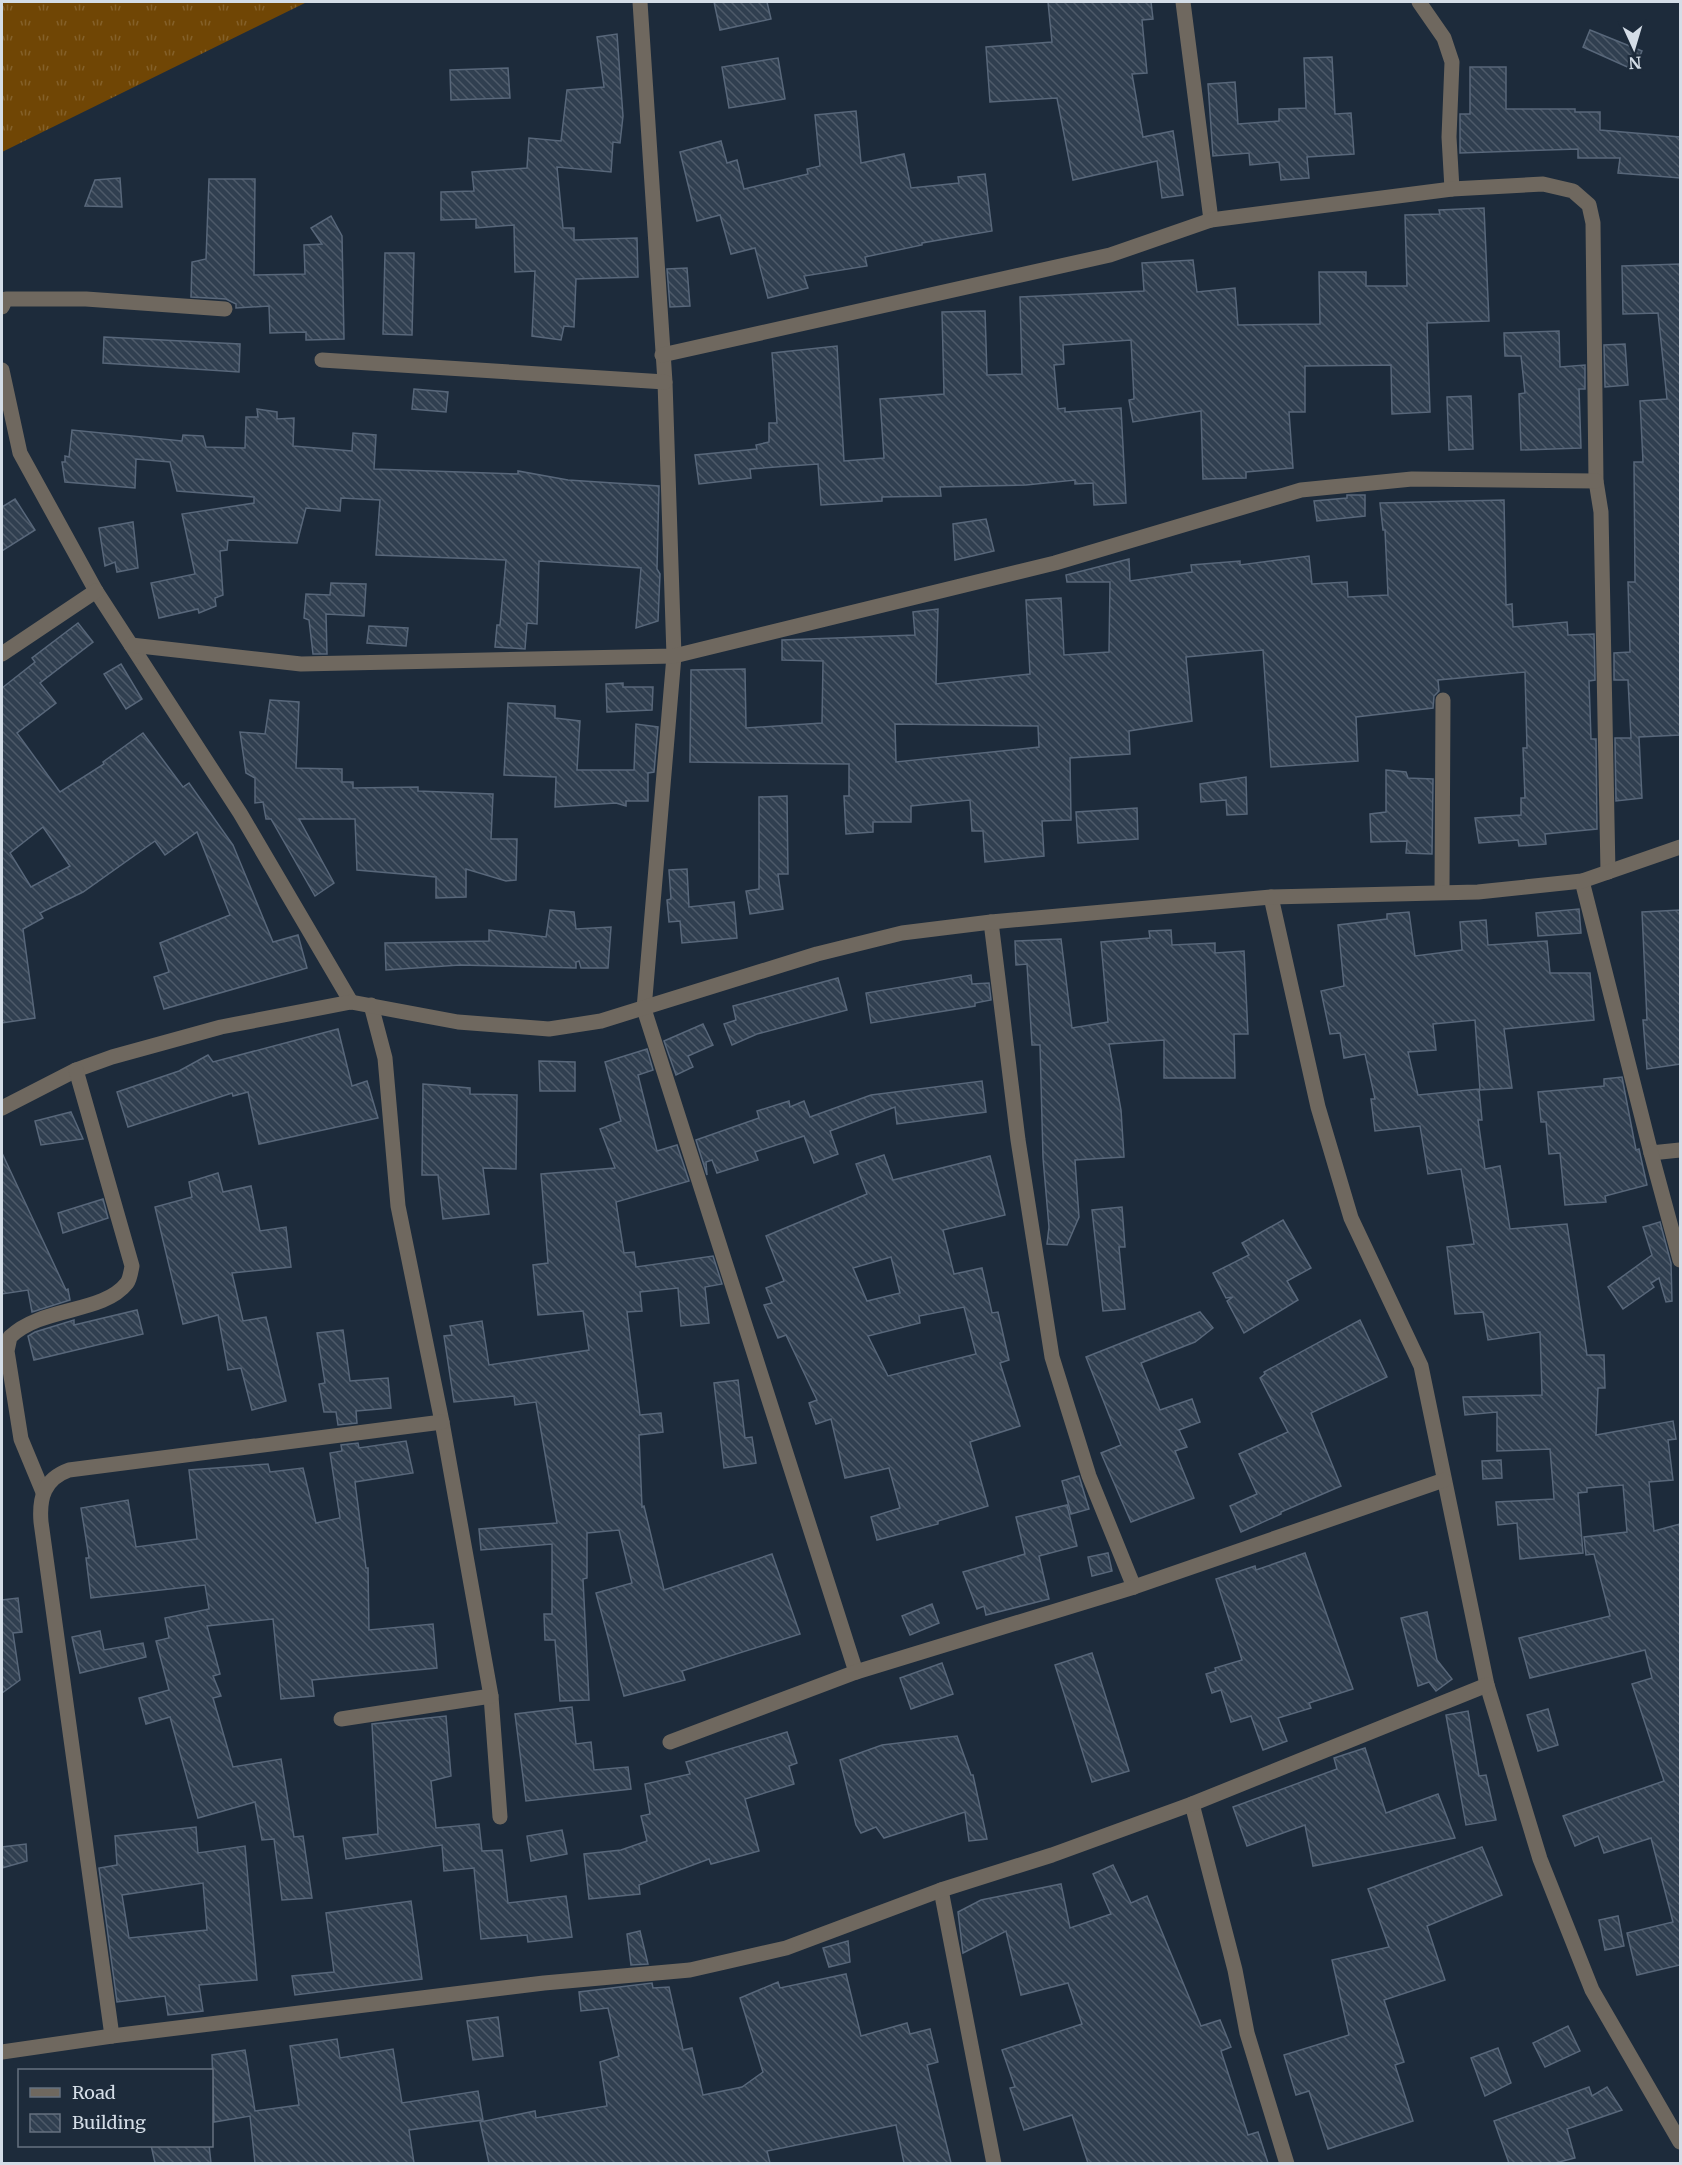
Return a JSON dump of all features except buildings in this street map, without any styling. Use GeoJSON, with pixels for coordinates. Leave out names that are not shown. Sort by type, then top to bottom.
{"type":"FeatureCollection","features":[{"type":"Feature","properties":{"kind":"street"},"geometry":{"type":"LineString","coordinates":[[640,2],[665,382],[674,656],[644,1009],[856,1672]]}},
{"type":"Feature","properties":{"kind":"street"},"geometry":{"type":"LineString","coordinates":[[1183,2],[1211,220]]}},
{"type":"Feature","properties":{"kind":"street"},"geometry":{"type":"LineString","coordinates":[[1419,2],[1444,38],[1452,62],[1449,137],[1452,189]]}},
{"type":"Feature","properties":{"kind":"street"},"geometry":{"type":"LineString","coordinates":[[662,355],[1110,255],[1211,220],[1452,189],[1543,184],[1573,191],[1589,205],[1593,223],[1596,481],[1601,512],[1608,872]]}},
{"type":"Feature","properties":{"kind":"street"},"geometry":{"type":"LineString","coordinates":[[2,307],[6,298],[75,299],[225,309]]}},
{"type":"Feature","properties":{"kind":"street"},"geometry":{"type":"LineString","coordinates":[[321,360],[665,382]]}},
{"type":"Feature","properties":{"kind":"street"},"geometry":{"type":"LineString","coordinates":[[2,370],[20,453],[96,591],[240,813],[351,1002]]}},
{"type":"Feature","properties":{"kind":"street"},"geometry":{"type":"LineString","coordinates":[[131,645],[301,664],[674,656],[1054,563],[1301,490],[1412,479],[1596,481]]}},
{"type":"Feature","properties":{"kind":"street"},"geometry":{"type":"LineString","coordinates":[[2,654],[96,591]]}},
{"type":"Feature","properties":{"kind":"street"},"geometry":{"type":"LineString","coordinates":[[1442,891],[1443,700]]}},
{"type":"Feature","properties":{"kind":"street"},"geometry":{"type":"LineString","coordinates":[[2,1108],[76,1070],[220,1027],[351,1002],[458,1022],[549,1029],[601,1021],[828,952],[902,933],[991,922],[1271,897],[1478,891],[1581,881],[1680,847]]}},
{"type":"Feature","properties":{"kind":"street"},"geometry":{"type":"LineString","coordinates":[[1581,881],[1680,1260]]}},
{"type":"Feature","properties":{"kind":"street"},"geometry":{"type":"LineString","coordinates":[[1271,897],[1318,1107],[1351,1218],[1421,1366],[1434,1416],[1444,1480],[1487,1685],[1540,1858],[1592,1990],[1680,2142]]}},
{"type":"Feature","properties":{"kind":"street"},"geometry":{"type":"LineString","coordinates":[[991,922],[1018,1140],[1052,1357],[1089,1476],[1134,1587]]}},
{"type":"Feature","properties":{"kind":"street"},"geometry":{"type":"LineString","coordinates":[[371,1005],[385,1058],[398,1206],[442,1422],[491,1696],[500,1817]]}},
{"type":"Feature","properties":{"kind":"street"},"geometry":{"type":"LineString","coordinates":[[43,1492],[21,1439],[7,1351],[10,1337],[32,1320],[112,1297],[128,1282],[132,1266],[76,1070]]}},
{"type":"Feature","properties":{"kind":"street"},"geometry":{"type":"LineString","coordinates":[[1651,1153],[1680,1150]]}},
{"type":"Feature","properties":{"kind":"street"},"geometry":{"type":"LineString","coordinates":[[112,2036],[41,1522],[40,1502],[43,1492],[58,1474],[69,1470],[442,1422]]}},
{"type":"Feature","properties":{"kind":"street"},"geometry":{"type":"LineString","coordinates":[[670,1742],[856,1672],[1134,1587],[1444,1480]]}},
{"type":"Feature","properties":{"kind":"street"},"geometry":{"type":"LineString","coordinates":[[2,2052],[112,2036],[544,1983],[690,1970],[786,1948],[941,1890],[1052,1855],[1192,1804],[1487,1685]]}},
{"type":"Feature","properties":{"kind":"street"},"geometry":{"type":"LineString","coordinates":[[341,1719],[491,1696]]}},
{"type":"Feature","properties":{"kind":"street"},"geometry":{"type":"LineString","coordinates":[[1192,1804],[1235,1970],[1247,2032],[1287,2163]]}},
{"type":"Feature","properties":{"kind":"street"},"geometry":{"type":"LineString","coordinates":[[941,1890],[994,2163]]}},
{"type":"Feature","properties":{"kind":"green space"},"geometry":{"type":"Polygon","coordinates":[[[2,2],[307,2],[2,152],[2,2]]]}}]}
